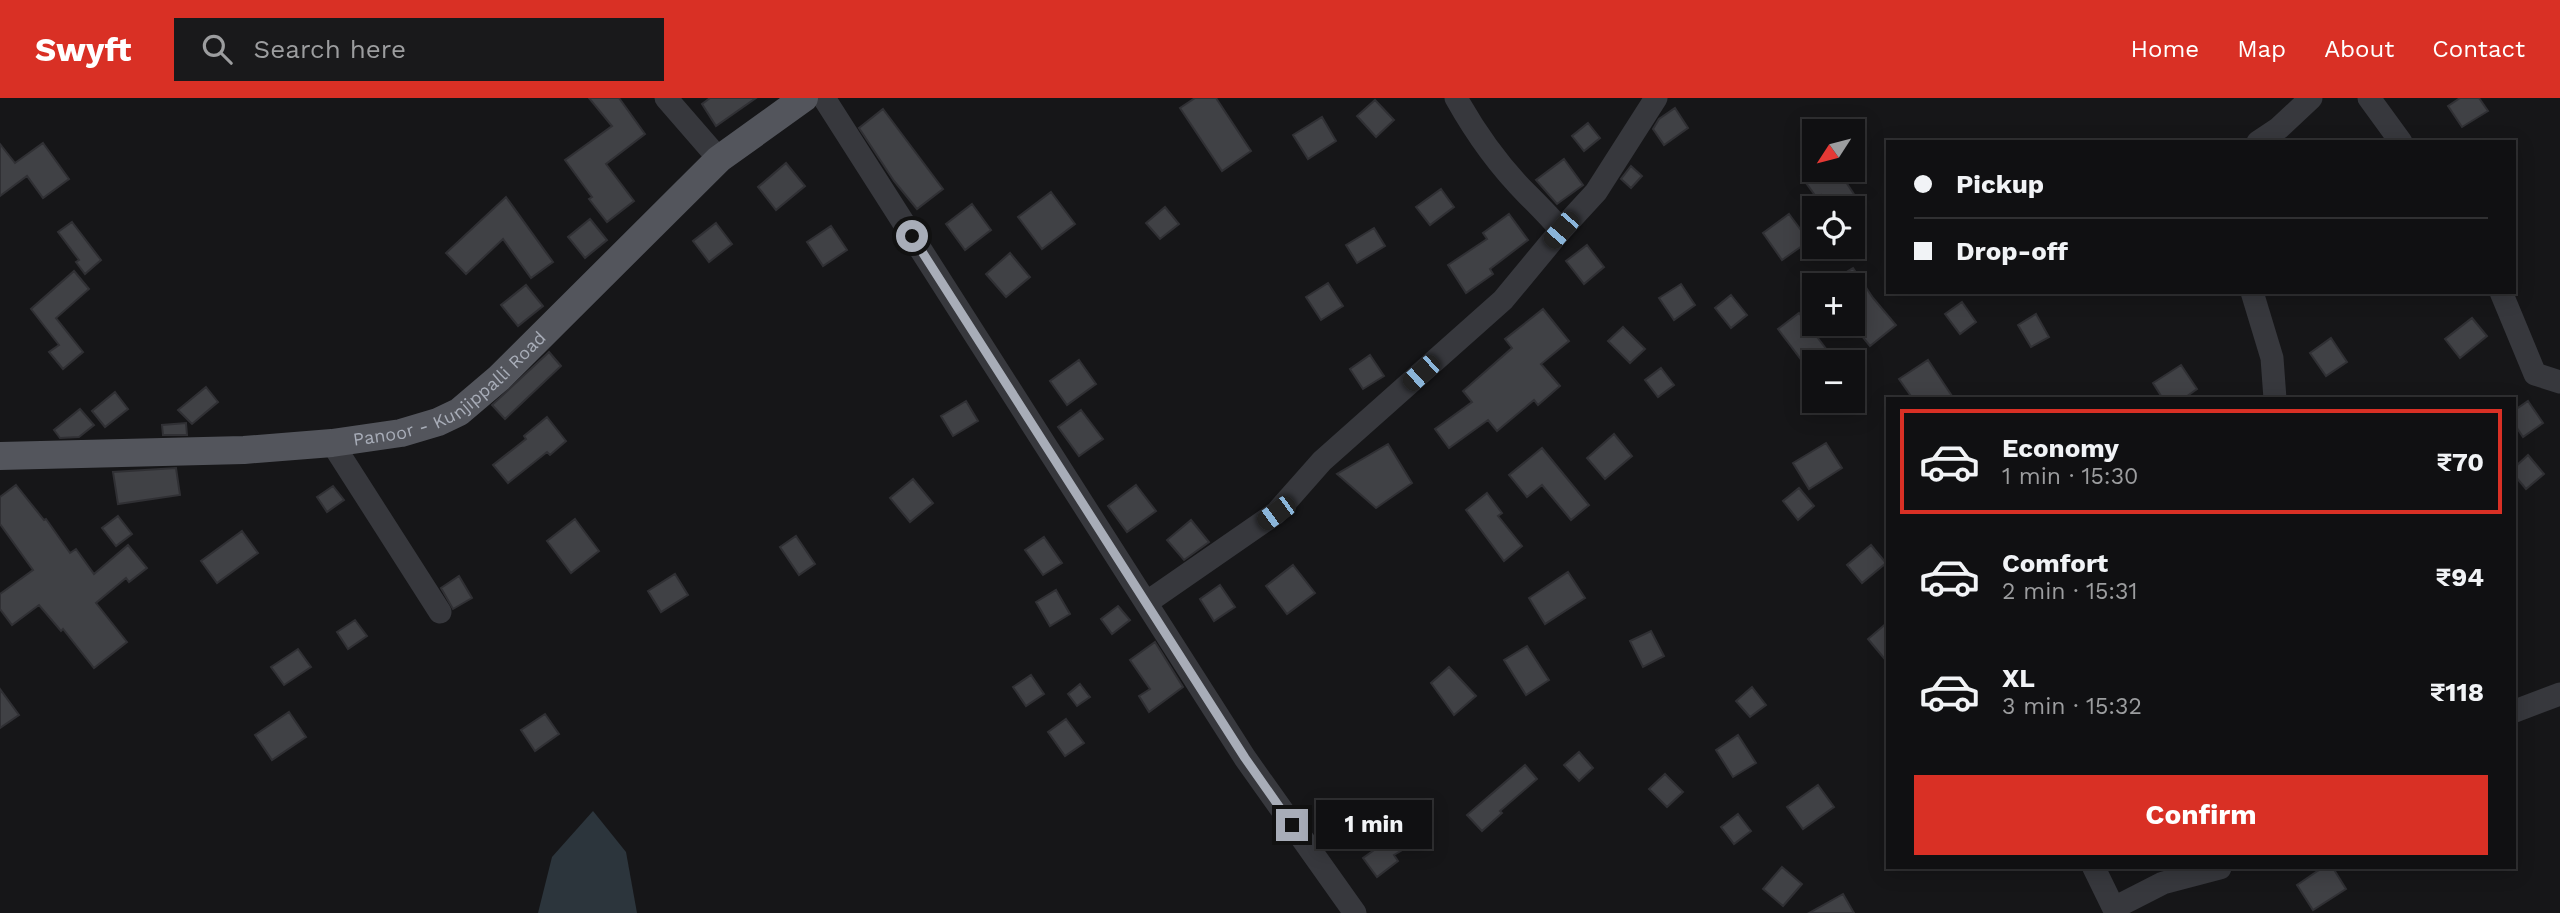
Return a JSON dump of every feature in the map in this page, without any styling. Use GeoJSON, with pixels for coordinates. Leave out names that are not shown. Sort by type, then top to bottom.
{"type":"FeatureCollection","features":[{"type":"Feature","properties":{"kind":"main road","name":"Panoor - Kunjippalli Road"},"geometry":{"type":"LineString","coordinates":[[0,456],[244,450],[332,443],[401,433],[438,422],[459,412],[534,344],[719,159],[804,98]]}},
{"type":"Feature","properties":{"kind":"street"},"geometry":{"type":"LineString","coordinates":[[666,98],[719,159]]}},
{"type":"Feature","properties":{"kind":"street"},"geometry":{"type":"LineString","coordinates":[[824,98],[1245,758],[1355,913]]}},
{"type":"Feature","properties":{"kind":"street"},"geometry":{"type":"LineString","coordinates":[[1456,98],[1474,129],[1526,194],[1547,212],[1561,230]]}},
{"type":"Feature","properties":{"kind":"street"},"geometry":{"type":"LineString","coordinates":[[1146,603],[1276,513],[1322,461],[1503,300],[1596,192],[1656,98]]}},
{"type":"Feature","properties":{"kind":"street"},"geometry":{"type":"LineString","coordinates":[[2261,140],[2279,128],[2311,98]]}},
{"type":"Feature","properties":{"kind":"street"},"geometry":{"type":"LineString","coordinates":[[2370,98],[2400,140]]}},
{"type":"Feature","properties":{"kind":"street"},"geometry":{"type":"LineString","coordinates":[[2253,294],[2272,358],[2275,397]]}},
{"type":"Feature","properties":{"kind":"street"},"geometry":{"type":"LineString","coordinates":[[2502,294],[2535,374],[2560,382]]}},
{"type":"Feature","properties":{"kind":"street"},"geometry":{"type":"LineString","coordinates":[[332,443],[440,612]]}},
{"type":"Feature","properties":{"kind":"street"},"geometry":{"type":"LineString","coordinates":[[2516,711],[2560,694]]}},
{"type":"Feature","properties":{"kind":"street"},"geometry":{"type":"LineString","coordinates":[[2094,869],[2115,910],[2163,883],[2216,869]]}},
{"type":"Feature","properties":{"kind":"shaded area"},"geometry":{"type":"Polygon","coordinates":[[[593,811],[626,852],[637,913],[538,913],[552,857],[593,811]]]}},
{"type":"Feature","properties":{"kind":"building"},"geometry":{"type":"Polygon","coordinates":[[[589,98],[619,98],[645,134],[606,164],[634,201],[607,222],[565,160],[612,126],[589,98]]]}},
{"type":"Feature","properties":{"kind":"building"},"geometry":{"type":"Polygon","coordinates":[[[710,98],[756,98],[716,126],[702,104],[710,98]]]}},
{"type":"Feature","properties":{"kind":"building"},"geometry":{"type":"Polygon","coordinates":[[[1195,98],[1216,98],[1251,151],[1222,171],[1180,108],[1195,98]]]}},
{"type":"Feature","properties":{"kind":"building"},"geometry":{"type":"Polygon","coordinates":[[[2460,98],[2479,98],[2488,111],[2462,127],[2448,106],[2460,98]]]}},
{"type":"Feature","properties":{"kind":"building"},"geometry":{"type":"Polygon","coordinates":[[[1375,100],[1394,120],[1376,137],[1357,116],[1375,100]]]}},
{"type":"Feature","properties":{"kind":"building"},"geometry":{"type":"Polygon","coordinates":[[[1675,108],[1688,128],[1664,145],[1653,129],[1659,119],[1675,108]]]}},
{"type":"Feature","properties":{"kind":"building"},"geometry":{"type":"Polygon","coordinates":[[[883,109],[943,189],[917,209],[894,181],[859,128],[883,109]]]}},
{"type":"Feature","properties":{"kind":"building"},"geometry":{"type":"Polygon","coordinates":[[[1322,117],[1336,141],[1308,159],[1293,135],[1322,117]]]}},
{"type":"Feature","properties":{"kind":"building"},"geometry":{"type":"Polygon","coordinates":[[[1588,123],[1600,138],[1584,151],[1572,136],[1588,123]]]}},
{"type":"Feature","properties":{"kind":"building"},"geometry":{"type":"Polygon","coordinates":[[[43,143],[69,179],[43,198],[27,176],[0,196],[0,144],[15,163],[43,143]]]}},
{"type":"Feature","properties":{"kind":"building"},"geometry":{"type":"Polygon","coordinates":[[[1564,159],[1583,185],[1557,204],[1536,180],[1564,159]]]}},
{"type":"Feature","properties":{"kind":"building"},"geometry":{"type":"Polygon","coordinates":[[[786,163],[805,186],[776,210],[758,187],[786,163]]]}},
{"type":"Feature","properties":{"kind":"building"},"geometry":{"type":"Polygon","coordinates":[[[1631,166],[1642,176],[1631,188],[1621,179],[1631,166]]]}},
{"type":"Feature","properties":{"kind":"building"},"geometry":{"type":"Polygon","coordinates":[[[1805,182],[1846,182],[1855,196],[1821,195],[1816,196],[1805,182]]]}},
{"type":"Feature","properties":{"kind":"building"},"geometry":{"type":"Polygon","coordinates":[[[1441,189],[1454,207],[1430,225],[1416,207],[1441,189]]]}},
{"type":"Feature","properties":{"kind":"building"},"geometry":{"type":"Polygon","coordinates":[[[1051,192],[1075,224],[1042,249],[1018,217],[1051,192]]]}},
{"type":"Feature","properties":{"kind":"building"},"geometry":{"type":"Polygon","coordinates":[[[506,197],[553,262],[531,278],[503,239],[466,274],[446,253],[506,197]]]}},
{"type":"Feature","properties":{"kind":"building"},"geometry":{"type":"Polygon","coordinates":[[[972,204],[991,230],[965,250],[946,224],[972,204]]]}},
{"type":"Feature","properties":{"kind":"building"},"geometry":{"type":"Polygon","coordinates":[[[1165,207],[1179,224],[1160,239],[1146,223],[1165,207]]]}},
{"type":"Feature","properties":{"kind":"building"},"geometry":{"type":"Polygon","coordinates":[[[1509,214],[1528,240],[1490,269],[1493,274],[1466,293],[1448,265],[1487,239],[1483,233],[1509,214]]]}},
{"type":"Feature","properties":{"kind":"building"},"geometry":{"type":"Polygon","coordinates":[[[1789,214],[1802,232],[1802,246],[1782,260],[1763,233],[1789,214]]]}},
{"type":"Feature","properties":{"kind":"building"},"geometry":{"type":"Polygon","coordinates":[[[590,219],[607,240],[585,258],[568,237],[590,219]]]}},
{"type":"Feature","properties":{"kind":"building"},"geometry":{"type":"Polygon","coordinates":[[[72,222],[101,260],[85,274],[76,262],[79,260],[58,232],[72,222]]]}},
{"type":"Feature","properties":{"kind":"building"},"geometry":{"type":"Polygon","coordinates":[[[716,223],[732,244],[709,262],[693,241],[716,223]]]}},
{"type":"Feature","properties":{"kind":"building"},"geometry":{"type":"Polygon","coordinates":[[[831,226],[847,250],[823,266],[807,242],[831,226]]]}},
{"type":"Feature","properties":{"kind":"building"},"geometry":{"type":"Polygon","coordinates":[[[1374,228],[1385,246],[1357,263],[1346,245],[1374,228]]]}},
{"type":"Feature","properties":{"kind":"building"},"geometry":{"type":"Polygon","coordinates":[[[1587,245],[1604,267],[1584,284],[1566,261],[1587,245]]]}},
{"type":"Feature","properties":{"kind":"building"},"geometry":{"type":"Polygon","coordinates":[[[1010,253],[1030,277],[1006,297],[986,274],[1010,253]]]}},
{"type":"Feature","properties":{"kind":"building"},"geometry":{"type":"Polygon","coordinates":[[[74,271],[89,289],[56,318],[83,352],[63,369],[49,352],[59,345],[31,309],[74,271]]]}},
{"type":"Feature","properties":{"kind":"building"},"geometry":{"type":"Polygon","coordinates":[[[1328,283],[1343,306],[1321,320],[1306,297],[1328,283]]]}},
{"type":"Feature","properties":{"kind":"building"},"geometry":{"type":"Polygon","coordinates":[[[1681,284],[1695,305],[1674,320],[1659,298],[1681,284]]]}},
{"type":"Feature","properties":{"kind":"building"},"geometry":{"type":"Polygon","coordinates":[[[526,285],[543,306],[518,326],[501,305],[526,285]]]}},
{"type":"Feature","properties":{"kind":"building"},"geometry":{"type":"Polygon","coordinates":[[[1865,286],[1896,325],[1870,346],[1862,336],[1865,336],[1865,286]]]}},
{"type":"Feature","properties":{"kind":"building"},"geometry":{"type":"Polygon","coordinates":[[[1731,295],[1747,315],[1731,328],[1715,308],[1731,295]]]}},
{"type":"Feature","properties":{"kind":"building"},"geometry":{"type":"Polygon","coordinates":[[[1962,302],[1976,322],[1960,334],[1945,314],[1962,302]]]}},
{"type":"Feature","properties":{"kind":"building"},"geometry":{"type":"Polygon","coordinates":[[[1543,309],[1569,341],[1541,364],[1560,386],[1538,405],[1534,400],[1497,431],[1488,420],[1449,448],[1435,429],[1472,402],[1463,391],[1512,348],[1505,339],[1543,309]]]}},
{"type":"Feature","properties":{"kind":"building"},"geometry":{"type":"Polygon","coordinates":[[[1799,313],[1802,317],[1802,336],[1816,336],[1827,350],[1802,350],[1802,361],[1778,329],[1799,313]]]}},
{"type":"Feature","properties":{"kind":"building"},"geometry":{"type":"Polygon","coordinates":[[[2036,314],[2049,337],[2031,347],[2018,325],[2036,314]]]}},
{"type":"Feature","properties":{"kind":"building"},"geometry":{"type":"Polygon","coordinates":[[[2472,318],[2487,336],[2460,358],[2445,339],[2472,318]]]}},
{"type":"Feature","properties":{"kind":"building"},"geometry":{"type":"Polygon","coordinates":[[[1623,327],[1645,349],[1630,363],[1608,341],[1623,327]]]}},
{"type":"Feature","properties":{"kind":"building"},"geometry":{"type":"Polygon","coordinates":[[[2331,338],[2347,362],[2326,376],[2310,353],[2331,338]]]}},
{"type":"Feature","properties":{"kind":"building"},"geometry":{"type":"Polygon","coordinates":[[[549,352],[561,366],[505,419],[492,405],[549,352]]]}},
{"type":"Feature","properties":{"kind":"building"},"geometry":{"type":"Polygon","coordinates":[[[1370,355],[1384,376],[1363,389],[1350,369],[1370,355]]]}},
{"type":"Feature","properties":{"kind":"building"},"geometry":{"type":"Polygon","coordinates":[[[1079,360],[1096,384],[1067,405],[1050,381],[1079,360]]]}},
{"type":"Feature","properties":{"kind":"building"},"geometry":{"type":"Polygon","coordinates":[[[1928,360],[1953,397],[1912,397],[1899,379],[1928,360]]]}},
{"type":"Feature","properties":{"kind":"building"},"geometry":{"type":"Polygon","coordinates":[[[2181,365],[2197,389],[2186,397],[2162,397],[2153,383],[2181,365]]]}},
{"type":"Feature","properties":{"kind":"building"},"geometry":{"type":"Polygon","coordinates":[[[1661,368],[1674,385],[1658,397],[1645,380],[1661,368]]]}},
{"type":"Feature","properties":{"kind":"building"},"geometry":{"type":"Polygon","coordinates":[[[206,387],[218,402],[192,424],[178,410],[206,387]]]}},
{"type":"Feature","properties":{"kind":"building"},"geometry":{"type":"Polygon","coordinates":[[[115,392],[128,409],[105,427],[92,411],[115,392]]]}},
{"type":"Feature","properties":{"kind":"building"},"geometry":{"type":"Polygon","coordinates":[[[966,401],[978,421],[953,436],[941,416],[966,401]]]}},
{"type":"Feature","properties":{"kind":"building"},"geometry":{"type":"Polygon","coordinates":[[[2528,401],[2543,423],[2523,437],[2516,426],[2516,409],[2528,401]]]}},
{"type":"Feature","properties":{"kind":"building"},"geometry":{"type":"Polygon","coordinates":[[[80,409],[94,425],[79,437],[60,438],[54,430],[80,409]]]}},
{"type":"Feature","properties":{"kind":"building"},"geometry":{"type":"Polygon","coordinates":[[[1081,410],[1103,439],[1079,456],[1058,427],[1081,410]]]}},
{"type":"Feature","properties":{"kind":"building"},"geometry":{"type":"Polygon","coordinates":[[[547,417],[566,441],[550,455],[547,452],[508,483],[493,465],[526,439],[524,436],[547,417]]]}},
{"type":"Feature","properties":{"kind":"building"},"geometry":{"type":"Polygon","coordinates":[[[186,423],[187,435],[163,435],[162,425],[186,423]]]}},
{"type":"Feature","properties":{"kind":"building"},"geometry":{"type":"Polygon","coordinates":[[[1614,434],[1632,456],[1605,479],[1587,458],[1614,434]]]}},
{"type":"Feature","properties":{"kind":"building"},"geometry":{"type":"Polygon","coordinates":[[[1826,443],[1842,468],[1809,489],[1793,463],[1826,443]]]}},
{"type":"Feature","properties":{"kind":"building"},"geometry":{"type":"Polygon","coordinates":[[[1388,444],[1412,483],[1376,508],[1337,474],[1388,444]]]}},
{"type":"Feature","properties":{"kind":"building"},"geometry":{"type":"Polygon","coordinates":[[[1542,448],[1589,505],[1571,520],[1542,485],[1527,497],[1509,475],[1542,448]]]}},
{"type":"Feature","properties":{"kind":"building"},"geometry":{"type":"Polygon","coordinates":[[[2528,455],[2544,474],[2526,489],[2516,477],[2516,466],[2528,455]]]}},
{"type":"Feature","properties":{"kind":"building"},"geometry":{"type":"Polygon","coordinates":[[[176,468],[180,495],[118,504],[113,472],[176,468]]]}},
{"type":"Feature","properties":{"kind":"building"},"geometry":{"type":"Polygon","coordinates":[[[913,479],[933,503],[910,522],[890,498],[913,479]]]}},
{"type":"Feature","properties":{"kind":"building"},"geometry":{"type":"Polygon","coordinates":[[[16,485],[44,520],[46,519],[70,553],[76,549],[94,574],[128,545],[147,568],[129,582],[126,578],[96,603],[127,642],[94,668],[63,629],[61,631],[39,605],[12,625],[0,609],[0,594],[33,570],[0,524],[0,497],[16,485]]]}},
{"type":"Feature","properties":{"kind":"building"},"geometry":{"type":"Polygon","coordinates":[[[1136,485],[1156,511],[1127,532],[1108,506],[1136,485]]]}},
{"type":"Feature","properties":{"kind":"building"},"geometry":{"type":"Polygon","coordinates":[[[333,486],[344,500],[327,512],[317,497],[333,486]]]}},
{"type":"Feature","properties":{"kind":"building"},"geometry":{"type":"Polygon","coordinates":[[[1799,488],[1814,506],[1798,520],[1783,501],[1799,488]]]}},
{"type":"Feature","properties":{"kind":"building"},"geometry":{"type":"Polygon","coordinates":[[[1487,493],[1502,513],[1498,516],[1522,546],[1504,561],[1466,510],[1487,493]]]}},
{"type":"Feature","properties":{"kind":"building"},"geometry":{"type":"Polygon","coordinates":[[[118,516],[132,534],[116,546],[102,528],[118,516]]]}},
{"type":"Feature","properties":{"kind":"building"},"geometry":{"type":"Polygon","coordinates":[[[575,519],[599,551],[571,573],[547,541],[575,519]]]}},
{"type":"Feature","properties":{"kind":"building"},"geometry":{"type":"Polygon","coordinates":[[[1191,520],[1209,542],[1184,560],[1167,540],[1191,520]]]}},
{"type":"Feature","properties":{"kind":"building"},"geometry":{"type":"Polygon","coordinates":[[[242,531],[258,553],[217,583],[201,561],[242,531]]]}},
{"type":"Feature","properties":{"kind":"building"},"geometry":{"type":"Polygon","coordinates":[[[796,536],[815,564],[799,575],[780,547],[796,536]]]}},
{"type":"Feature","properties":{"kind":"building"},"geometry":{"type":"Polygon","coordinates":[[[1044,537],[1062,563],[1043,575],[1025,550],[1044,537]]]}},
{"type":"Feature","properties":{"kind":"building"},"geometry":{"type":"Polygon","coordinates":[[[1871,545],[1886,563],[1862,583],[1847,565],[1871,545]]]}},
{"type":"Feature","properties":{"kind":"building"},"geometry":{"type":"Polygon","coordinates":[[[1293,565],[1315,593],[1287,614],[1266,586],[1293,565]]]}},
{"type":"Feature","properties":{"kind":"building"},"geometry":{"type":"Polygon","coordinates":[[[1568,572],[1585,598],[1545,624],[1529,598],[1568,572]]]}},
{"type":"Feature","properties":{"kind":"building"},"geometry":{"type":"Polygon","coordinates":[[[675,574],[688,595],[661,612],[648,591],[675,574]]]}},
{"type":"Feature","properties":{"kind":"building"},"geometry":{"type":"Polygon","coordinates":[[[459,576],[472,598],[453,609],[441,588],[459,576]]]}},
{"type":"Feature","properties":{"kind":"building"},"geometry":{"type":"Polygon","coordinates":[[[1220,585],[1235,607],[1214,621],[1200,599],[1220,585]]]}},
{"type":"Feature","properties":{"kind":"building"},"geometry":{"type":"Polygon","coordinates":[[[1056,590],[1070,614],[1050,626],[1036,602],[1056,590]]]}},
{"type":"Feature","properties":{"kind":"building"},"geometry":{"type":"Polygon","coordinates":[[[1118,606],[1130,620],[1112,634],[1101,619],[1118,606]]]}},
{"type":"Feature","properties":{"kind":"building"},"geometry":{"type":"Polygon","coordinates":[[[355,620],[367,636],[348,649],[337,632],[355,620]]]}},
{"type":"Feature","properties":{"kind":"building"},"geometry":{"type":"Polygon","coordinates":[[[1886,624],[1886,661],[1868,639],[1886,624]]]}},
{"type":"Feature","properties":{"kind":"building"},"geometry":{"type":"Polygon","coordinates":[[[1651,631],[1664,656],[1643,667],[1630,641],[1651,631]]]}},
{"type":"Feature","properties":{"kind":"building"},"geometry":{"type":"Polygon","coordinates":[[[1155,642],[1183,687],[1149,712],[1139,696],[1150,689],[1130,660],[1155,642]]]}},
{"type":"Feature","properties":{"kind":"building"},"geometry":{"type":"Polygon","coordinates":[[[1527,646],[1549,680],[1526,695],[1504,660],[1527,646]]]}},
{"type":"Feature","properties":{"kind":"building"},"geometry":{"type":"Polygon","coordinates":[[[298,649],[311,667],[284,685],[271,667],[298,649]]]}},
{"type":"Feature","properties":{"kind":"building"},"geometry":{"type":"Polygon","coordinates":[[[1449,667],[1476,696],[1454,715],[1431,683],[1449,667]]]}},
{"type":"Feature","properties":{"kind":"building"},"geometry":{"type":"Polygon","coordinates":[[[1031,675],[1044,694],[1026,706],[1013,687],[1031,675]]]}},
{"type":"Feature","properties":{"kind":"building"},"geometry":{"type":"Polygon","coordinates":[[[1080,684],[1090,697],[1077,706],[1068,694],[1080,684]]]}},
{"type":"Feature","properties":{"kind":"building"},"geometry":{"type":"Polygon","coordinates":[[[1752,687],[1766,705],[1750,717],[1736,701],[1752,687]]]}},
{"type":"Feature","properties":{"kind":"building"},"geometry":{"type":"Polygon","coordinates":[[[0,689],[19,715],[0,728],[0,689]]]}},
{"type":"Feature","properties":{"kind":"building"},"geometry":{"type":"Polygon","coordinates":[[[289,712],[306,737],[272,760],[255,735],[289,712]]]}},
{"type":"Feature","properties":{"kind":"building"},"geometry":{"type":"Polygon","coordinates":[[[545,714],[559,734],[535,751],[521,730],[545,714]]]}},
{"type":"Feature","properties":{"kind":"building"},"geometry":{"type":"Polygon","coordinates":[[[1066,719],[1084,743],[1065,756],[1048,732],[1066,719]]]}},
{"type":"Feature","properties":{"kind":"building"},"geometry":{"type":"Polygon","coordinates":[[[1738,735],[1756,763],[1733,777],[1716,750],[1738,735]]]}},
{"type":"Feature","properties":{"kind":"building"},"geometry":{"type":"Polygon","coordinates":[[[1579,752],[1593,768],[1579,781],[1564,765],[1579,752]]]}},
{"type":"Feature","properties":{"kind":"building"},"geometry":{"type":"Polygon","coordinates":[[[1525,765],[1537,779],[1500,811],[1502,813],[1482,831],[1467,815],[1525,765]]]}},
{"type":"Feature","properties":{"kind":"building"},"geometry":{"type":"Polygon","coordinates":[[[1665,774],[1683,792],[1667,807],[1649,789],[1665,774]]]}},
{"type":"Feature","properties":{"kind":"building"},"geometry":{"type":"Polygon","coordinates":[[[1818,785],[1834,807],[1803,829],[1787,807],[1818,785]]]}},
{"type":"Feature","properties":{"kind":"building"},"geometry":{"type":"Polygon","coordinates":[[[1738,814],[1751,831],[1734,844],[1721,827],[1738,814]]]}},
{"type":"Feature","properties":{"kind":"building"},"geometry":{"type":"Polygon","coordinates":[[[1409,824],[1419,840],[1394,855],[1398,861],[1377,877],[1363,858],[1391,838],[1389,835],[1409,824]]]}},
{"type":"Feature","properties":{"kind":"building"},"geometry":{"type":"Polygon","coordinates":[[[1782,867],[1802,884],[1783,906],[1763,889],[1782,867]]]}},
{"type":"Feature","properties":{"kind":"building"},"geometry":{"type":"Polygon","coordinates":[[[2321,869],[2334,869],[2346,889],[2313,910],[2297,885],[2321,869]]]}},
{"type":"Feature","properties":{"kind":"building"},"geometry":{"type":"Polygon","coordinates":[[[1843,894],[1854,913],[1809,913],[1843,894]]]}},
{"type":"Feature","properties":{"kind":"route"},"geometry":{"type":"LineString","coordinates":[[912,236],[1245,758],[1292,825]]}}]}
